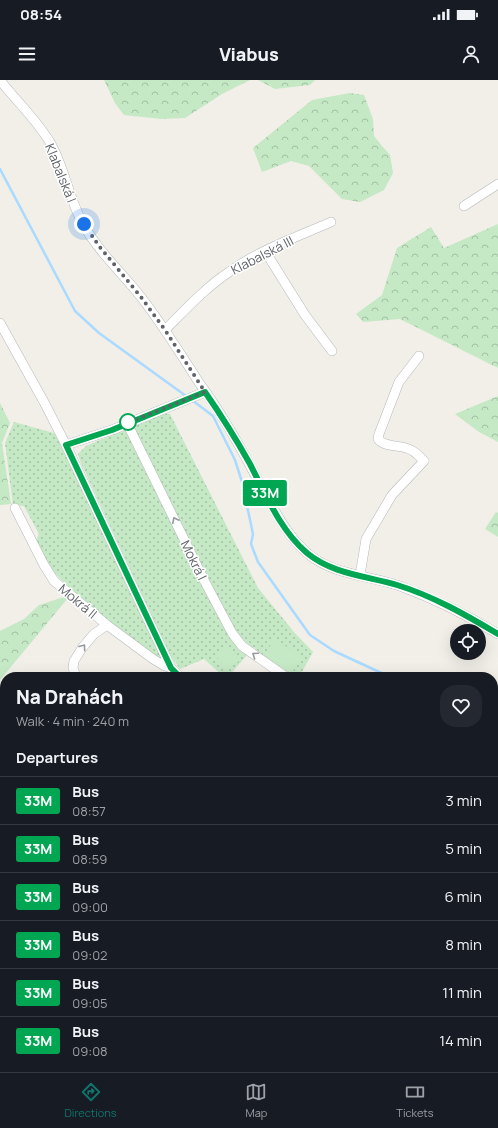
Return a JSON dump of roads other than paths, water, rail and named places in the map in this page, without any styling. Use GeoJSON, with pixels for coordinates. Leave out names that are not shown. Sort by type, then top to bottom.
{"type":"FeatureCollection","features":[{"type":"Feature","properties":{"kind":"street","name":"Klabalská I"},"geometry":{"type":"LineString","coordinates":[[0,80],[41,129],[52,146],[72,199],[84,224],[99,246],[141,297],[165,330],[224,419],[277,516],[291,536],[306,553],[327,567],[398,586],[437,601],[498,634]]}},
{"type":"Feature","properties":{"kind":"street"},"geometry":{"type":"LineString","coordinates":[[464,206],[498,184]]}},
{"type":"Feature","properties":{"kind":"street","name":"Klabalská III"},"geometry":{"type":"LineString","coordinates":[[165,330],[207,289],[242,262],[331,222]]}},
{"type":"Feature","properties":{"kind":"street"},"geometry":{"type":"LineString","coordinates":[[265,251],[308,320],[332,351]]}},
{"type":"Feature","properties":{"kind":"street","name":"Mokrá II"},"geometry":{"type":"LineString","coordinates":[[0,323],[66,445],[171,668],[175,672]]}},
{"type":"Feature","properties":{"kind":"street"},"geometry":{"type":"LineString","coordinates":[[360,575],[366,539],[392,495],[424,461],[416,453],[407,448],[383,444],[378,439],[399,382],[419,356]]}},
{"type":"Feature","properties":{"kind":"street"},"geometry":{"type":"LineString","coordinates":[[66,445],[112,430],[205,392]]}},
{"type":"Feature","properties":{"kind":"street","name":"Mokrá I"},"geometry":{"type":"LineString","coordinates":[[127,423],[205,582],[232,633],[242,646],[279,672]]}},
{"type":"Feature","properties":{"kind":"street","name":"Mokrá II"},"geometry":{"type":"LineString","coordinates":[[15,508],[44,565],[54,581],[107,626],[153,659],[171,668]]}},
{"type":"Feature","properties":{"kind":"street"},"geometry":{"type":"LineString","coordinates":[[74,672],[73,668],[74,660],[82,648],[94,634],[107,626]]}},
{"type":"Feature","properties":{"kind":"waterway"},"geometry":{"type":"LineString","coordinates":[[0,169],[75,311],[99,333],[186,396]]}},
{"type":"Feature","properties":{"kind":"waterway"},"geometry":{"type":"LineString","coordinates":[[192,400],[213,416],[235,460],[242,482],[253,534],[251,544],[258,562],[310,635],[334,651],[379,672]]}}]}
